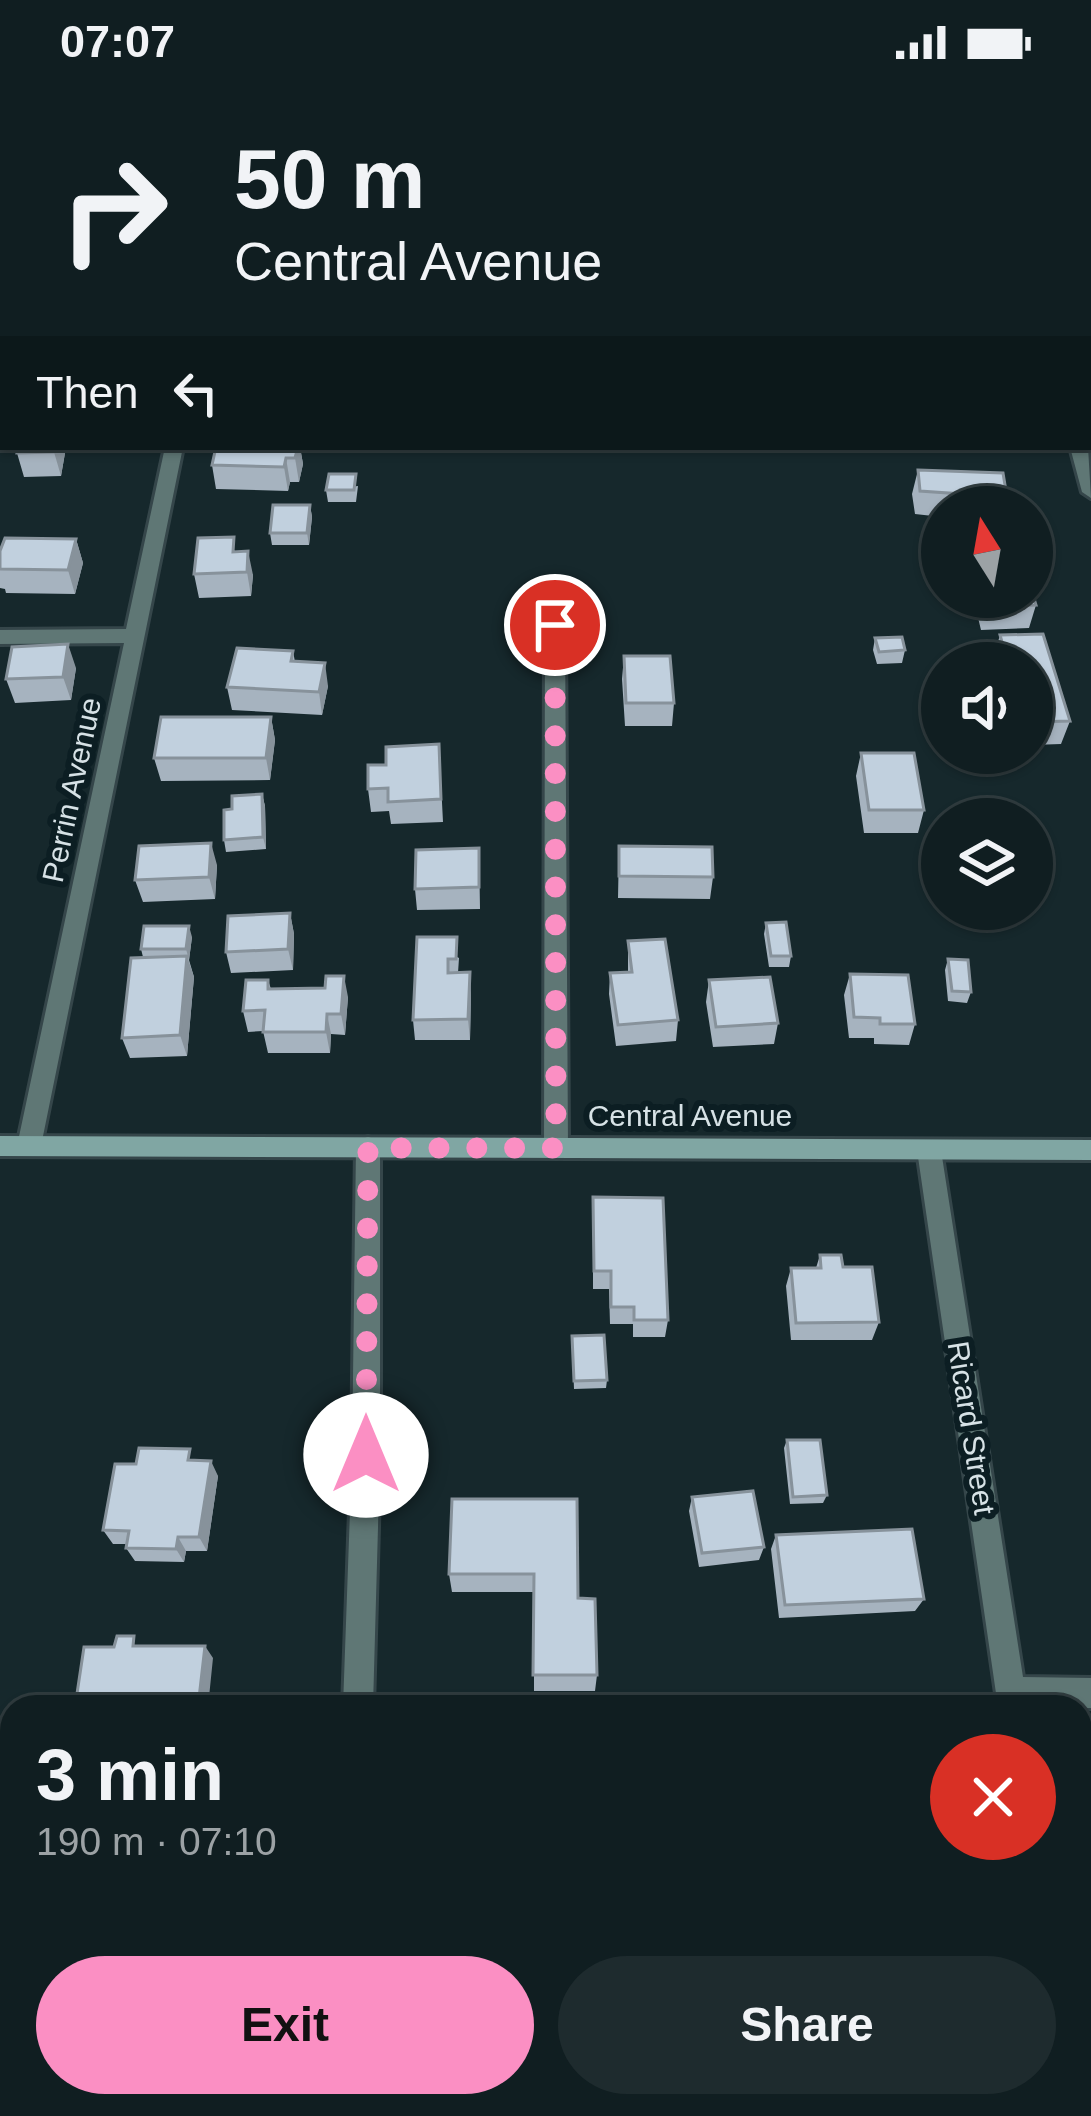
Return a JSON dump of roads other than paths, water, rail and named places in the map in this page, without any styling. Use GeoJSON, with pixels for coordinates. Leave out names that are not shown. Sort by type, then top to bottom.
{"type":"FeatureCollection","features":[{"type":"Feature","properties":{"kind":"main road","name":"Central Avenue"},"geometry":{"type":"LineString","coordinates":[[0,1146],[1091,1150]]}},
{"type":"Feature","properties":{"kind":"street","name":"Perrin Avenue"},"geometry":{"type":"LineString","coordinates":[[29,1146],[172,450]]}},
{"type":"Feature","properties":{"kind":"street"},"geometry":{"type":"LineString","coordinates":[[1080,450],[1091,492]]}},
{"type":"Feature","properties":{"kind":"street"},"geometry":{"type":"LineString","coordinates":[[555,625],[556,1148]]}},
{"type":"Feature","properties":{"kind":"street"},"geometry":{"type":"LineString","coordinates":[[0,637],[134,637]]}},
{"type":"Feature","properties":{"kind":"street"},"geometry":{"type":"LineString","coordinates":[[358,1695],[368,1148]]}},
{"type":"Feature","properties":{"kind":"street","name":"Ricard Street"},"geometry":{"type":"LineString","coordinates":[[929,1150],[1011,1695]]}}]}
